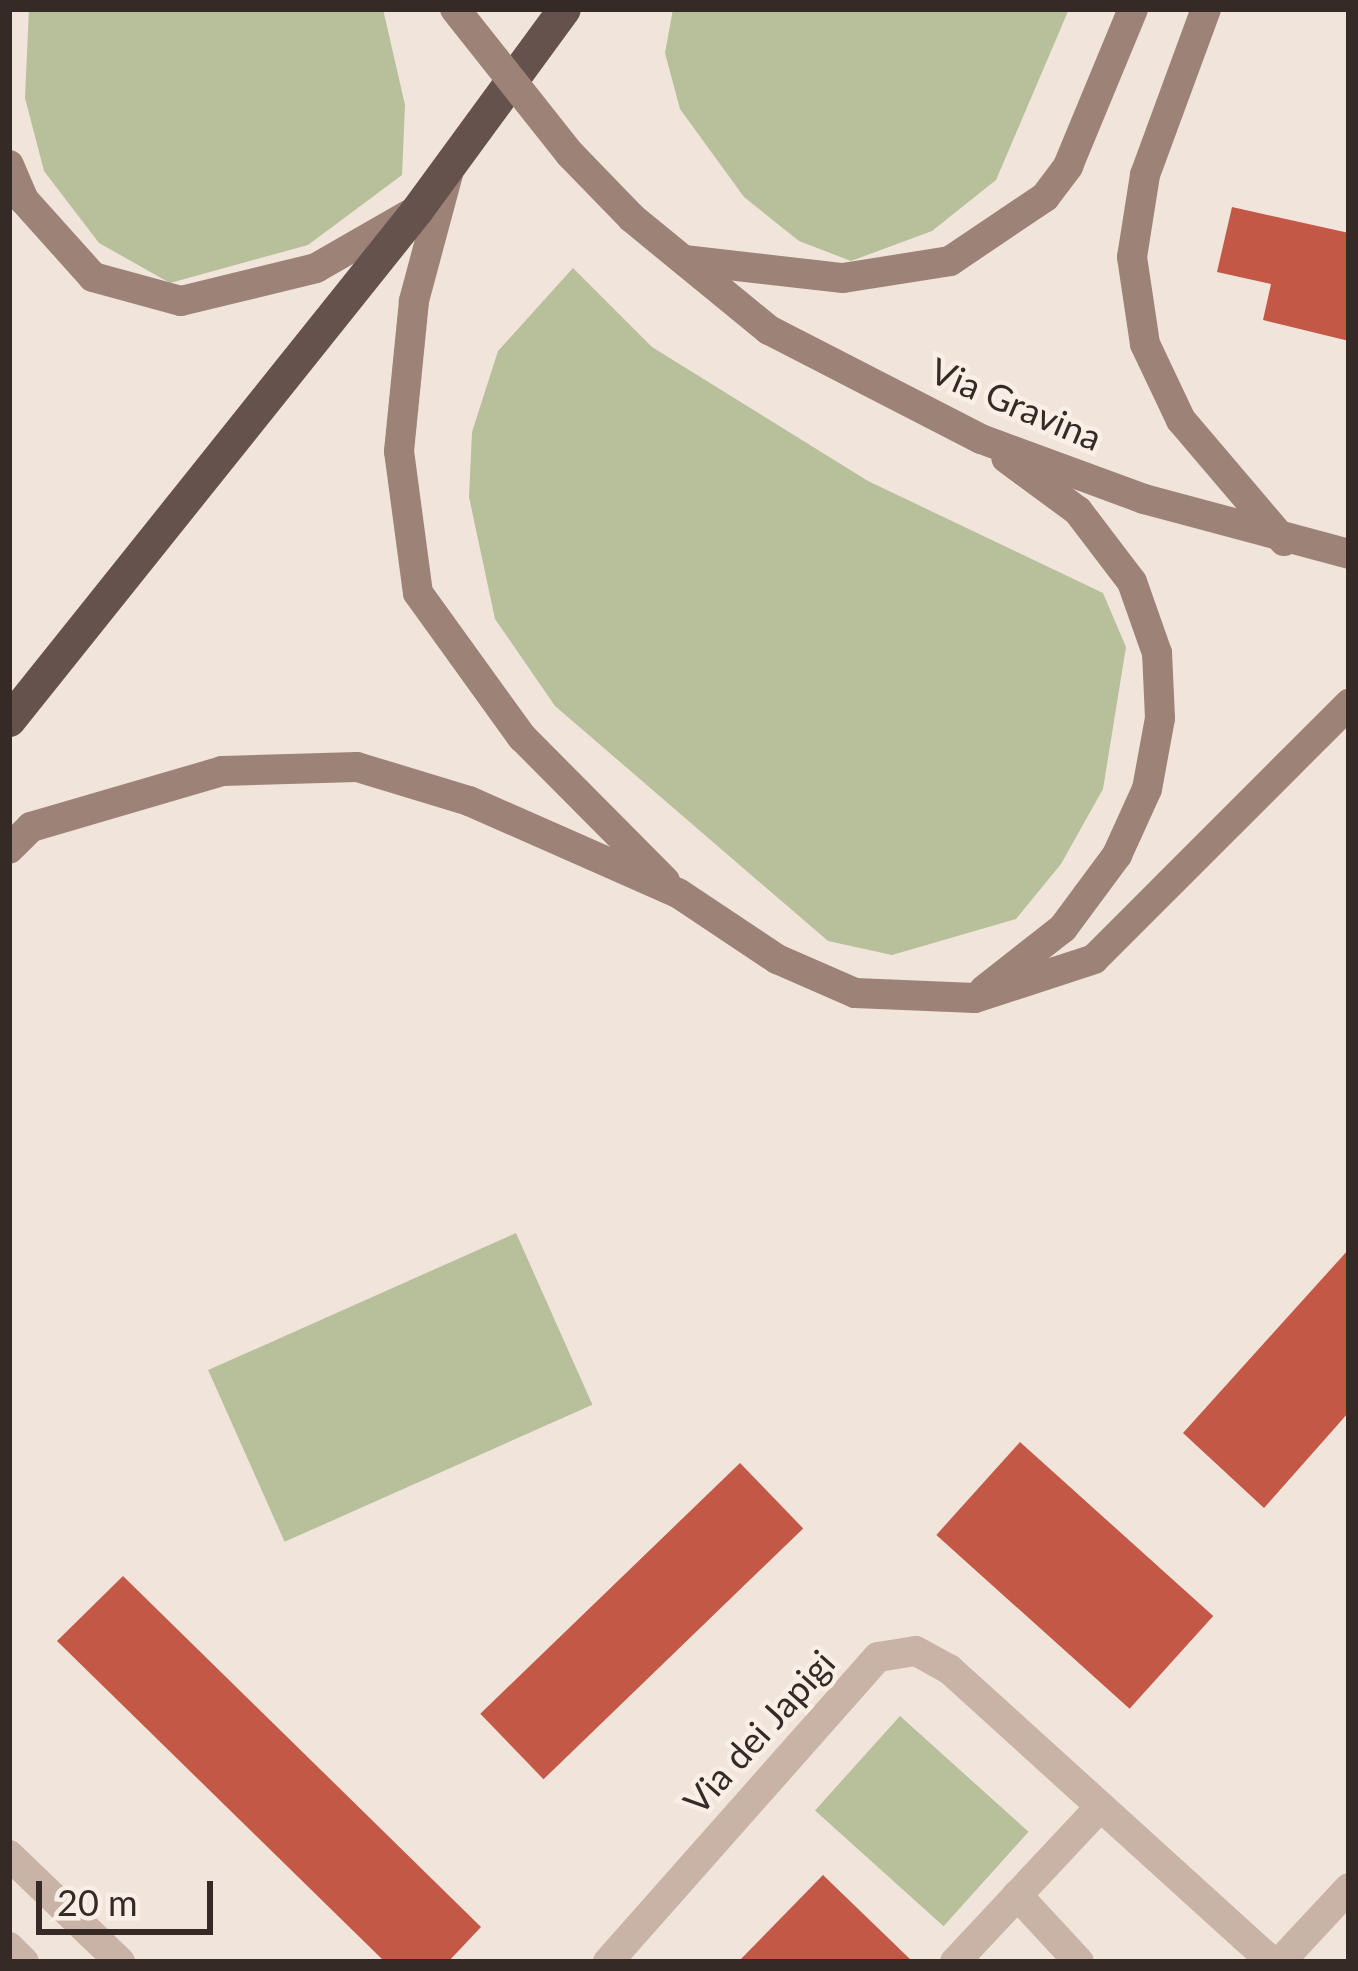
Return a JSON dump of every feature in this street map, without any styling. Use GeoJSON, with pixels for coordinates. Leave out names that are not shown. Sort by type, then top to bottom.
{"type":"FeatureCollection","features":[{"type":"Feature","properties":{"kind":"highway"},"geometry":{"type":"LineString","coordinates":[[9,720],[416,211],[564,9]]}},
{"type":"Feature","properties":{"kind":"main road","name":"Via Gravina"},"geometry":{"type":"LineString","coordinates":[[455,9],[570,154],[684,260],[769,329],[981,439],[1284,541],[1349,554]]}},
{"type":"Feature","properties":{"kind":"main road"},"geometry":{"type":"LineString","coordinates":[[684,260],[843,278],[950,261],[970,250],[1045,196],[1068,166],[1132,9]]}},
{"type":"Feature","properties":{"kind":"main road"},"geometry":{"type":"LineString","coordinates":[[1206,9],[1145,175],[1132,257],[1145,344],[1181,420],[1284,541]]}},
{"type":"Feature","properties":{"kind":"main road"},"geometry":{"type":"LineString","coordinates":[[451,163],[414,301],[399,451],[418,592],[522,736],[678,893]]}},
{"type":"Feature","properties":{"kind":"main road"},"geometry":{"type":"LineString","coordinates":[[9,164],[24,200],[93,277],[181,301],[316,268],[416,211]]}},
{"type":"Feature","properties":{"kind":"main road"},"geometry":{"type":"LineString","coordinates":[[975,998],[1063,928],[1117,855],[1147,789],[1160,718],[1156,653],[1132,582],[1078,511],[981,439]]}},
{"type":"Feature","properties":{"kind":"main road"},"geometry":{"type":"LineString","coordinates":[[9,849],[31,827],[222,771],[357,767],[470,801],[678,893],[777,959],[855,993],[975,998],[1094,959],[1349,704]]}},
{"type":"Feature","properties":{"kind":"street","name":"Via dei Japigi"},"geometry":{"type":"LineString","coordinates":[[608,1962],[878,1657],[916,1651],[950,1669],[1276,1962]]}},
{"type":"Feature","properties":{"kind":"street"},"geometry":{"type":"LineString","coordinates":[[956,1962],[1100,1807]]}},
{"type":"Feature","properties":{"kind":"street"},"geometry":{"type":"LineString","coordinates":[[9,1855],[120,1962]]}},
{"type":"Feature","properties":{"kind":"street"},"geometry":{"type":"LineString","coordinates":[[1276,1962],[1349,1888]]}},
{"type":"Feature","properties":{"kind":"street"},"geometry":{"type":"LineString","coordinates":[[1018,1895],[1079,1962]]}},
{"type":"Feature","properties":{"kind":"street"},"geometry":{"type":"LineString","coordinates":[[9,1947],[24,1962]]}},
{"type":"Feature","properties":{"kind":"green space"},"geometry":{"type":"Polygon","coordinates":[[[29,9],[383,9],[405,105],[402,175],[308,245],[170,283],[99,243],[44,171],[25,98],[29,9]]]}},
{"type":"Feature","properties":{"kind":"green space"},"geometry":{"type":"Polygon","coordinates":[[[673,9],[1069,9],[996,180],[932,231],[851,261],[799,241],[744,197],[680,109],[665,53],[673,9]]]}},
{"type":"Feature","properties":{"kind":"green space"},"geometry":{"type":"Polygon","coordinates":[[[573,268],[652,347],[868,481],[1103,593],[1126,647],[1103,789],[1061,864],[1016,919],[892,955],[828,941],[555,706],[495,619],[469,497],[472,432],[498,351],[573,268]]]}},
{"type":"Feature","properties":{"kind":"green space"},"geometry":{"type":"Polygon","coordinates":[[[516,1233],[592,1405],[285,1542],[208,1370],[516,1233]]]}},
{"type":"Feature","properties":{"kind":"green space"},"geometry":{"type":"Polygon","coordinates":[[[900,1716],[1029,1832],[944,1926],[815,1810],[900,1716]]]}},
{"type":"Feature","properties":{"kind":"building"},"geometry":{"type":"Polygon","coordinates":[[[1232,207],[1349,233],[1349,341],[1263,320],[1271,284],[1217,272],[1232,207]]]}},
{"type":"Feature","properties":{"kind":"building"},"geometry":{"type":"Polygon","coordinates":[[[1349,1249],[1349,1412],[1264,1508],[1183,1433],[1349,1249]]]}},
{"type":"Feature","properties":{"kind":"building"},"geometry":{"type":"Polygon","coordinates":[[[1020,1442],[1213,1616],[1130,1709],[936,1535],[1020,1442]]]}},
{"type":"Feature","properties":{"kind":"building"},"geometry":{"type":"Polygon","coordinates":[[[740,1463],[803,1528],[544,1779],[480,1714],[740,1463]]]}},
{"type":"Feature","properties":{"kind":"building"},"geometry":{"type":"Polygon","coordinates":[[[123,1576],[481,1927],[448,1962],[385,1962],[57,1641],[123,1576]]]}},
{"type":"Feature","properties":{"kind":"building"},"geometry":{"type":"Polygon","coordinates":[[[823,1875],[913,1962],[738,1962],[823,1875]]]}}]}
